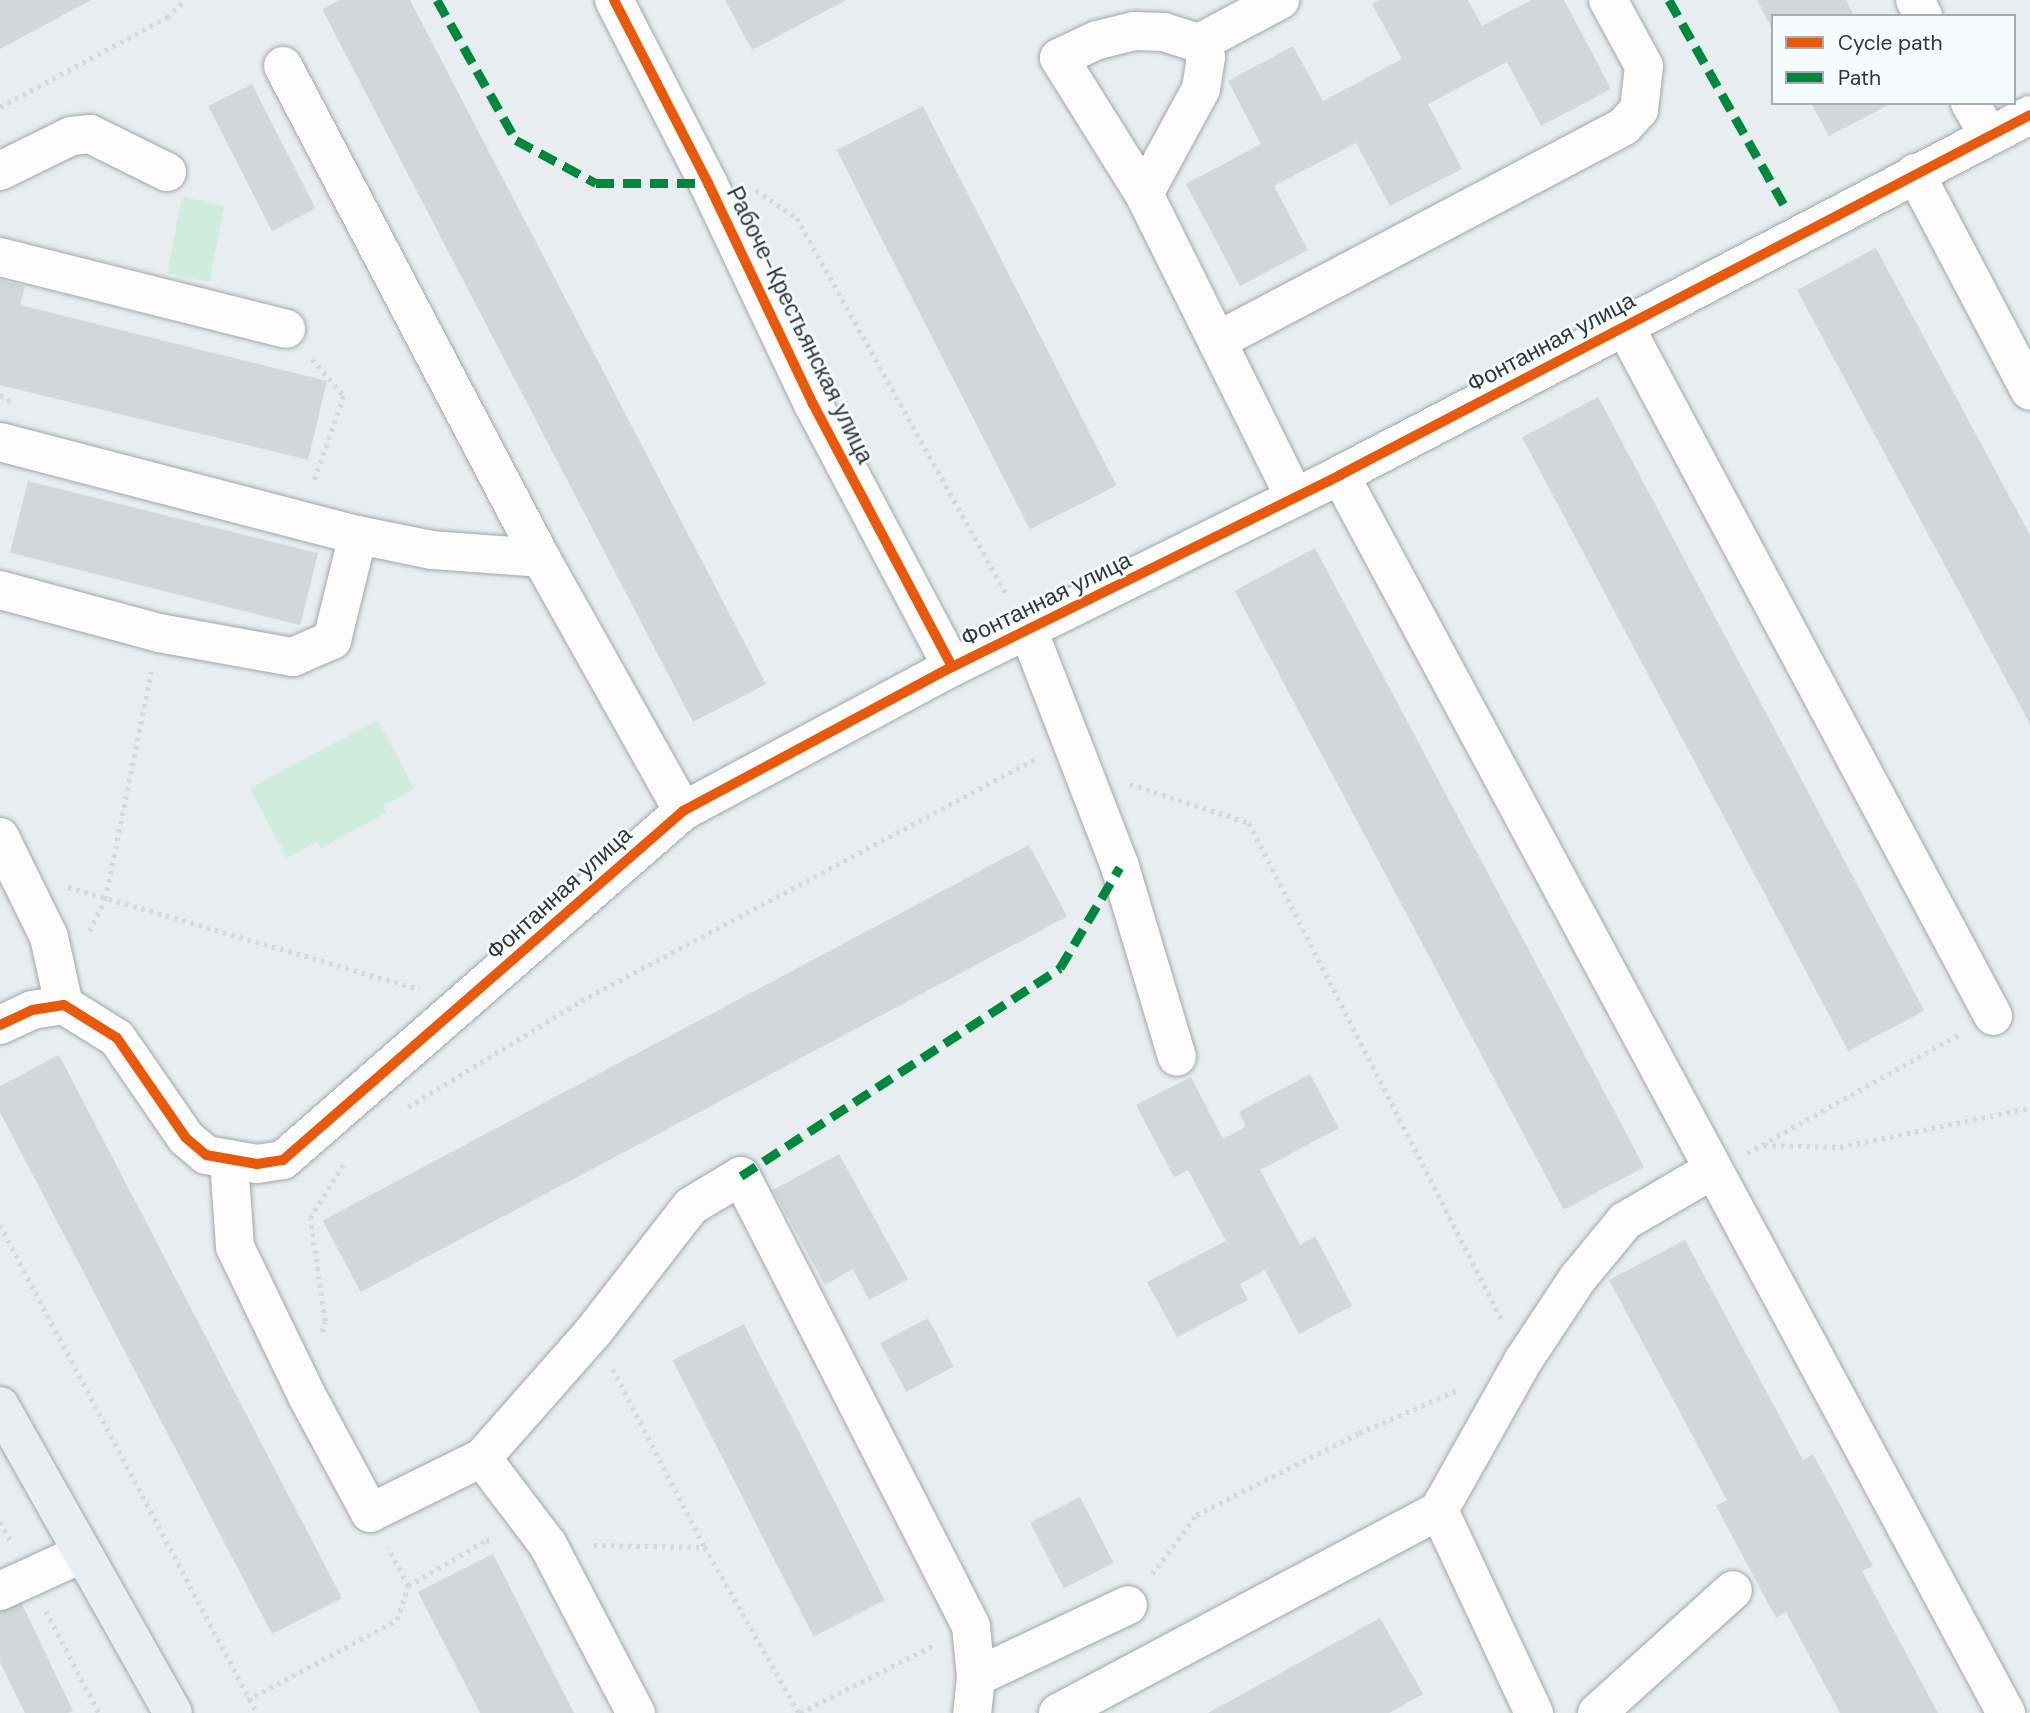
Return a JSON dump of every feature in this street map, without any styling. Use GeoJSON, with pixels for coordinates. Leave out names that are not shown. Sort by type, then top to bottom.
{"type":"FeatureCollection","features":[{"type":"Feature","properties":{"kind":"main road"},"geometry":{"type":"LineString","coordinates":[[0,1406],[173,1713]]}},
{"type":"Feature","properties":{"kind":"street","name":"Рабоче-Крестьянская улица"},"geometry":{"type":"LineString","coordinates":[[614,0],[708,183],[813,404],[952,667]]}},
{"type":"Feature","properties":{"kind":"street"},"geometry":{"type":"LineString","coordinates":[[1280,0],[1199,43],[1164,32],[1134,31],[1097,40],[1059,58],[1144,194],[1295,498]]}},
{"type":"Feature","properties":{"kind":"street"},"geometry":{"type":"LineString","coordinates":[[1217,341],[1624,127],[1639,110],[1644,93],[1643,66],[1608,0]]}},
{"type":"Feature","properties":{"kind":"street"},"geometry":{"type":"LineString","coordinates":[[1144,194],[1201,89],[1206,57],[1199,43]]}},
{"type":"Feature","properties":{"kind":"street"},"geometry":{"type":"LineString","coordinates":[[283,66],[541,558],[683,811]]}},
{"type":"Feature","properties":{"kind":"street"},"geometry":{"type":"LineString","coordinates":[[1971,105],[1989,136]]}},
{"type":"Feature","properties":{"kind":"street","name":"Фонтанная улица"},"geometry":{"type":"LineString","coordinates":[[64,1005],[117,1038],[186,1138],[206,1155],[257,1164],[283,1160],[305,1145],[683,811],[952,667],[1029,632],[1340,475],[2030,115]]}},
{"type":"Feature","properties":{"kind":"street"},"geometry":{"type":"LineString","coordinates":[[0,170],[71,136],[90,134],[167,172]]}},
{"type":"Feature","properties":{"kind":"street"},"geometry":{"type":"LineString","coordinates":[[1915,173],[2030,391]]}},
{"type":"Feature","properties":{"kind":"street"},"geometry":{"type":"LineString","coordinates":[[0,257],[286,329]]}},
{"type":"Feature","properties":{"kind":"street"},"geometry":{"type":"LineString","coordinates":[[1625,327],[1993,1016]]}},
{"type":"Feature","properties":{"kind":"street"},"geometry":{"type":"LineString","coordinates":[[0,442],[358,535],[432,550],[541,558]]}},
{"type":"Feature","properties":{"kind":"street"},"geometry":{"type":"LineString","coordinates":[[1340,475],[2006,1713]]}},
{"type":"Feature","properties":{"kind":"street"},"geometry":{"type":"LineString","coordinates":[[0,590],[159,633],[293,657],[332,640],[358,535]]}},
{"type":"Feature","properties":{"kind":"street"},"geometry":{"type":"LineString","coordinates":[[1029,632],[1120,867],[1177,1056]]}},
{"type":"Feature","properties":{"kind":"street"},"geometry":{"type":"LineString","coordinates":[[0,1025],[32,1010],[64,1005],[49,937],[9,854]]}},
{"type":"Feature","properties":{"kind":"street"},"geometry":{"type":"LineString","coordinates":[[229,1161],[235,1247],[307,1396],[370,1513],[482,1458],[594,1331],[691,1206],[741,1176],[971,1626],[974,1695],[1128,1605]]}},
{"type":"Feature","properties":{"kind":"street"},"geometry":{"type":"LineString","coordinates":[[1058,1713],[1439,1510],[1523,1361],[1578,1278],[1625,1221],[1712,1170]]}},
{"type":"Feature","properties":{"kind":"street"},"geometry":{"type":"LineString","coordinates":[[482,1458],[548,1545],[636,1713]]}},
{"type":"Feature","properties":{"kind":"street"},"geometry":{"type":"LineString","coordinates":[[1439,1510],[1534,1713]]}},
{"type":"Feature","properties":{"kind":"street"},"geometry":{"type":"LineString","coordinates":[[14,1584],[83,1553]]}},
{"type":"Feature","properties":{"kind":"street"},"geometry":{"type":"LineString","coordinates":[[1597,1713],[1733,1590]]}},
{"type":"Feature","properties":{"kind":"path"},"geometry":{"type":"LineString","coordinates":[[0,107],[167,17],[184,0]]}},
{"type":"Feature","properties":{"kind":"path"},"geometry":{"type":"LineString","coordinates":[[752,187],[797,218],[1029,632]]}},
{"type":"Feature","properties":{"kind":"path"},"geometry":{"type":"LineString","coordinates":[[286,329],[344,396],[316,482],[302,479]]}},
{"type":"Feature","properties":{"kind":"path"},"geometry":{"type":"LineString","coordinates":[[0,395],[23,408]]}},
{"type":"Feature","properties":{"kind":"path"},"geometry":{"type":"LineString","coordinates":[[87,935],[105,899],[159,633]]}},
{"type":"Feature","properties":{"kind":"path"},"geometry":{"type":"LineString","coordinates":[[406,1108],[581,1001],[1076,754],[1249,823],[1523,1361],[1359,1433],[1196,1515],[1128,1605]]}},
{"type":"Feature","properties":{"kind":"path"},"geometry":{"type":"LineString","coordinates":[[9,854],[105,899],[434,993]]}},
{"type":"Feature","properties":{"kind":"path"},"geometry":{"type":"LineString","coordinates":[[1712,1170],[1763,1145],[1993,1016]]}},
{"type":"Feature","properties":{"kind":"path"},"geometry":{"type":"LineString","coordinates":[[1763,1145],[1840,1147],[2030,1108]]}},
{"type":"Feature","properties":{"kind":"path"},"geometry":{"type":"LineString","coordinates":[[307,1396],[325,1321],[310,1218],[346,1160]]}},
{"type":"Feature","properties":{"kind":"path"},"geometry":{"type":"LineString","coordinates":[[0,1225],[247,1700],[257,1713]]}},
{"type":"Feature","properties":{"kind":"path"},"geometry":{"type":"LineString","coordinates":[[594,1331],[705,1547],[800,1713],[971,1626]]}},
{"type":"Feature","properties":{"kind":"path"},"geometry":{"type":"LineString","coordinates":[[370,1513],[408,1586]]}},
{"type":"Feature","properties":{"kind":"path"},"geometry":{"type":"LineString","coordinates":[[0,1522],[14,1584],[99,1713]]}},
{"type":"Feature","properties":{"kind":"path"},"geometry":{"type":"LineString","coordinates":[[247,1700],[397,1620],[408,1586],[486,1540],[548,1545],[705,1547]]}},
{"type":"Feature","properties":{"kind":"green space"},"geometry":{"type":"Polygon","coordinates":[[[182,197],[224,205],[209,282],[167,274],[182,197]]]}},
{"type":"Feature","properties":{"kind":"green space"},"geometry":{"type":"Polygon","coordinates":[[[378,720],[414,789],[383,806],[386,813],[321,848],[317,841],[287,858],[250,788],[378,720]]]}},
{"type":"Feature","properties":{"kind":"building"},"geometry":{"type":"Polygon","coordinates":[[[0,0],[91,0],[0,49],[0,0]]]}},
{"type":"Feature","properties":{"kind":"building"},"geometry":{"type":"Polygon","coordinates":[[[340,0],[410,0],[766,684],[693,722],[322,9],[340,0]]]}},
{"type":"Feature","properties":{"kind":"building"},"geometry":{"type":"Polygon","coordinates":[[[725,0],[846,0],[752,50],[725,0]]]}},
{"type":"Feature","properties":{"kind":"building"},"geometry":{"type":"Polygon","coordinates":[[[1380,0],[1468,0],[1482,26],[1531,0],[1564,0],[1611,89],[1541,126],[1507,62],[1428,104],[1462,169],[1390,206],[1356,143],[1274,186],[1308,250],[1240,286],[1186,184],[1261,144],[1228,81],[1293,46],[1323,101],[1402,59],[1372,4],[1380,0]]]}},
{"type":"Feature","properties":{"kind":"building"},"geometry":{"type":"Polygon","coordinates":[[[1757,0],[1846,0],[1853,14],[1771,14],[1771,27],[1757,0]]]}},
{"type":"Feature","properties":{"kind":"building"},"geometry":{"type":"Polygon","coordinates":[[[252,84],[316,209],[272,231],[208,106],[252,84]]]}},
{"type":"Feature","properties":{"kind":"building"},"geometry":{"type":"Polygon","coordinates":[[[1812,105],[1888,105],[1829,136],[1812,105]]]}},
{"type":"Feature","properties":{"kind":"building"},"geometry":{"type":"Polygon","coordinates":[[[923,106],[1116,486],[1030,530],[837,150],[923,106]]]}},
{"type":"Feature","properties":{"kind":"building"},"geometry":{"type":"Polygon","coordinates":[[[1876,248],[2030,535],[2030,724],[1797,290],[1876,248]]]}},
{"type":"Feature","properties":{"kind":"building"},"geometry":{"type":"Polygon","coordinates":[[[0,280],[25,286],[20,305],[327,381],[308,460],[0,385],[0,280]]]}},
{"type":"Feature","properties":{"kind":"building"},"geometry":{"type":"Polygon","coordinates":[[[1598,397],[1924,1011],[1848,1051],[1522,437],[1598,397]]]}},
{"type":"Feature","properties":{"kind":"building"},"geometry":{"type":"Polygon","coordinates":[[[28,481],[318,553],[300,625],[10,553],[28,481]]]}},
{"type":"Feature","properties":{"kind":"building"},"geometry":{"type":"Polygon","coordinates":[[[1315,548],[1644,1167],[1564,1210],[1235,591],[1315,548]]]}},
{"type":"Feature","properties":{"kind":"building"},"geometry":{"type":"Polygon","coordinates":[[[1029,845],[1067,917],[361,1292],[323,1221],[1029,845]]]}},
{"type":"Feature","properties":{"kind":"building"},"geometry":{"type":"Polygon","coordinates":[[[59,1055],[342,1598],[272,1634],[0,1112],[0,1086],[59,1055]]]}},
{"type":"Feature","properties":{"kind":"building"},"geometry":{"type":"Polygon","coordinates":[[[1310,1074],[1339,1128],[1260,1170],[1300,1245],[1315,1236],[1352,1306],[1299,1334],[1265,1270],[1240,1284],[1248,1300],[1177,1337],[1147,1282],[1226,1241],[1188,1170],[1174,1177],[1136,1105],[1191,1077],[1223,1139],[1246,1126],[1239,1112],[1310,1074]]]}},
{"type":"Feature","properties":{"kind":"building"},"geometry":{"type":"Polygon","coordinates":[[[839,1154],[908,1279],[869,1300],[853,1269],[825,1285],[773,1190],[839,1154]]]}},
{"type":"Feature","properties":{"kind":"building"},"geometry":{"type":"Polygon","coordinates":[[[1685,1240],[1803,1460],[1813,1454],[1873,1566],[1862,1571],[1938,1713],[1840,1713],[1786,1612],[1776,1618],[1716,1506],[1727,1500],[1609,1280],[1685,1240]]]}},
{"type":"Feature","properties":{"kind":"building"},"geometry":{"type":"Polygon","coordinates":[[[928,1318],[954,1367],[906,1392],[880,1343],[928,1318]]]}},
{"type":"Feature","properties":{"kind":"building"},"geometry":{"type":"Polygon","coordinates":[[[744,1324],[885,1600],[813,1637],[673,1360],[744,1324]]]}},
{"type":"Feature","properties":{"kind":"building"},"geometry":{"type":"Polygon","coordinates":[[[1080,1497],[1114,1563],[1064,1588],[1030,1522],[1080,1497]]]}},
{"type":"Feature","properties":{"kind":"building"},"geometry":{"type":"Polygon","coordinates":[[[493,1554],[574,1713],[480,1713],[418,1592],[493,1554]]]}},
{"type":"Feature","properties":{"kind":"building"},"geometry":{"type":"Polygon","coordinates":[[[20,1600],[73,1711],[25,1713],[0,1662],[0,1610],[20,1600]]]}},
{"type":"Feature","properties":{"kind":"building"},"geometry":{"type":"Polygon","coordinates":[[[1380,1618],[1423,1694],[1389,1713],[1208,1713],[1380,1618]]]}},
{"type":"Feature","properties":{"kind":"marked path"},"geometry":{"type":"LineString","coordinates":[[437,0],[516,140],[596,183],[708,183]]}},
{"type":"Feature","properties":{"kind":"marked path"},"geometry":{"type":"LineString","coordinates":[[1669,0],[1787,210]]}},
{"type":"Feature","properties":{"kind":"marked path"},"geometry":{"type":"LineString","coordinates":[[741,1176],[1060,968],[1120,867]]}},
{"type":"Feature","properties":{"kind":"cycle path"},"geometry":{"type":"LineString","coordinates":[[614,0],[708,183],[813,404],[952,667]]}},
{"type":"Feature","properties":{"kind":"cycle path"},"geometry":{"type":"LineString","coordinates":[[0,1025],[32,1010],[64,1005],[117,1038],[186,1138],[206,1155],[257,1164],[283,1160],[683,811],[952,667],[1340,475],[2030,115]]}}]}
